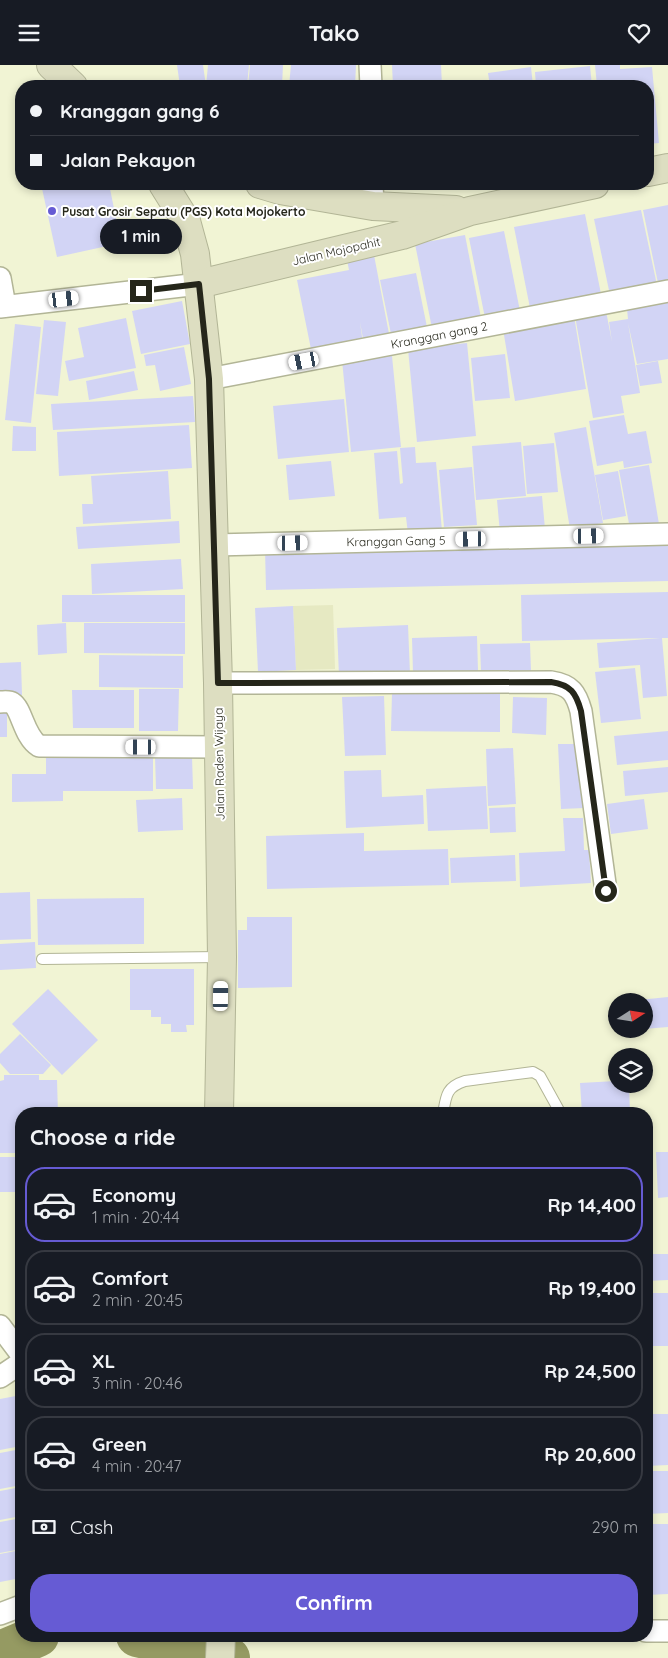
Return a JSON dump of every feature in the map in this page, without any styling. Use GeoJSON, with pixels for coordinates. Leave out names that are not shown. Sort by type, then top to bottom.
{"type":"FeatureCollection","features":[{"type":"Feature","properties":{"kind":"main road"},"geometry":{"type":"LineString","coordinates":[[51,65],[67,80]]}},
{"type":"Feature","properties":{"kind":"main road"},"geometry":{"type":"LineString","coordinates":[[654,171],[668,168]]}},
{"type":"Feature","properties":{"kind":"main road","name":"Jalan Raden Wijaya"},"geometry":{"type":"LineString","coordinates":[[166,190],[186,221],[195,254],[209,379],[218,683],[222,957],[219,1107]]}},
{"type":"Feature","properties":{"kind":"main road","name":"Jalan Mojopahit"},"geometry":{"type":"LineString","coordinates":[[280,190],[372,195],[470,211]]}},
{"type":"Feature","properties":{"kind":"main road","name":"Jalan Mojopahit"},"geometry":{"type":"LineString","coordinates":[[199,284],[402,235],[470,211],[567,190]]}},
{"type":"Feature","properties":{"kind":"street"},"geometry":{"type":"LineString","coordinates":[[370,65],[370,80]]}},
{"type":"Feature","properties":{"kind":"street"},"geometry":{"type":"LineString","coordinates":[[0,278],[3,306],[199,284]]}},
{"type":"Feature","properties":{"kind":"street","name":"Kranggan gang 2"},"geometry":{"type":"LineString","coordinates":[[209,379],[668,291]]}},
{"type":"Feature","properties":{"kind":"street","name":"Kranggan Gang 5"},"geometry":{"type":"LineString","coordinates":[[214,545],[668,534]]}},
{"type":"Feature","properties":{"kind":"street"},"geometry":{"type":"LineString","coordinates":[[218,683],[551,682],[563,684],[572,691],[581,711],[606,891]]}},
{"type":"Feature","properties":{"kind":"street"},"geometry":{"type":"LineString","coordinates":[[0,702],[8,702],[14,706],[30,737],[39,746],[218,747]]}},
{"type":"Feature","properties":{"kind":"street"},"geometry":{"type":"LineString","coordinates":[[0,1326],[15,1346]]}},
{"type":"Feature","properties":{"kind":"street"},"geometry":{"type":"LineString","coordinates":[[0,1377],[15,1367]]}},
{"type":"Feature","properties":{"kind":"street"},"geometry":{"type":"LineString","coordinates":[[0,1377],[15,1379]]}},
{"type":"Feature","properties":{"kind":"street"},"geometry":{"type":"LineString","coordinates":[[0,1614],[15,1608]]}},
{"type":"Feature","properties":{"kind":"street"},"geometry":{"type":"LineString","coordinates":[[653,1631],[668,1631]]}},
{"type":"Feature","properties":{"kind":"lane"},"geometry":{"type":"LineString","coordinates":[[42,959],[222,957]]}},
{"type":"Feature","properties":{"kind":"lane"},"geometry":{"type":"LineString","coordinates":[[444,1107],[447,1094],[458,1083],[533,1071],[540,1076],[557,1107]]}},
{"type":"Feature","properties":{"kind":"shaded area"},"geometry":{"type":"Polygon","coordinates":[[[333,605],[335,669],[296,670],[293,606],[333,605]]]}},
{"type":"Feature","properties":{"kind":"building"},"geometry":{"type":"Polygon","coordinates":[[[177,65],[203,65],[205,80],[179,80],[177,65]]]}},
{"type":"Feature","properties":{"kind":"building"},"geometry":{"type":"Polygon","coordinates":[[[208,65],[249,65],[248,80],[207,80],[208,65]]]}},
{"type":"Feature","properties":{"kind":"building"},"geometry":{"type":"Polygon","coordinates":[[[250,65],[283,65],[282,80],[249,80],[250,65]]]}},
{"type":"Feature","properties":{"kind":"building"},"geometry":{"type":"Polygon","coordinates":[[[291,65],[356,65],[355,80],[290,80],[291,65]]]}},
{"type":"Feature","properties":{"kind":"building"},"geometry":{"type":"Polygon","coordinates":[[[392,65],[441,65],[442,80],[393,80],[392,65]]]}},
{"type":"Feature","properties":{"kind":"building"},"geometry":{"type":"Polygon","coordinates":[[[595,65],[620,65],[620,69],[652,67],[653,80],[596,80],[595,65]]]}},
{"type":"Feature","properties":{"kind":"building"},"geometry":{"type":"Polygon","coordinates":[[[590,66],[591,80],[536,80],[535,72],[590,66]]]}},
{"type":"Feature","properties":{"kind":"building"},"geometry":{"type":"Polygon","coordinates":[[[531,67],[532,80],[489,80],[488,73],[531,67]]]}},
{"type":"Feature","properties":{"kind":"building"},"geometry":{"type":"Polygon","coordinates":[[[654,89],[659,143],[654,143],[654,89]]]}},
{"type":"Feature","properties":{"kind":"building"},"geometry":{"type":"Polygon","coordinates":[[[42,190],[110,190],[121,243],[57,257],[42,190]]]}},
{"type":"Feature","properties":{"kind":"building"},"geometry":{"type":"Polygon","coordinates":[[[668,205],[668,281],[658,283],[643,210],[668,205]]]}},
{"type":"Feature","properties":{"kind":"building"},"geometry":{"type":"Polygon","coordinates":[[[641,210],[657,285],[610,295],[594,219],[641,210]]]}},
{"type":"Feature","properties":{"kind":"building"},"geometry":{"type":"Polygon","coordinates":[[[585,214],[601,294],[530,308],[514,227],[585,214]]]}},
{"type":"Feature","properties":{"kind":"building"},"geometry":{"type":"Polygon","coordinates":[[[504,231],[521,316],[486,323],[469,238],[504,231]]]}},
{"type":"Feature","properties":{"kind":"building"},"geometry":{"type":"Polygon","coordinates":[[[465,235],[482,323],[433,333],[415,244],[465,235]]]}},
{"type":"Feature","properties":{"kind":"building"},"geometry":{"type":"Polygon","coordinates":[[[374,255],[390,339],[364,344],[360,322],[363,344],[312,354],[297,280],[349,270],[347,260],[374,255]]]}},
{"type":"Feature","properties":{"kind":"building"},"geometry":{"type":"Polygon","coordinates":[[[416,273],[428,332],[392,339],[380,280],[416,273]]]}},
{"type":"Feature","properties":{"kind":"building"},"geometry":{"type":"Polygon","coordinates":[[[182,301],[190,344],[141,354],[132,311],[182,301]]]}},
{"type":"Feature","properties":{"kind":"building"},"geometry":{"type":"Polygon","coordinates":[[[668,301],[668,359],[637,364],[628,323],[640,393],[621,396],[624,413],[593,418],[575,316],[606,311],[612,342],[609,322],[628,319],[627,309],[668,301]]]}},
{"type":"Feature","properties":{"kind":"building"},"geometry":{"type":"Polygon","coordinates":[[[574,316],[586,389],[515,401],[503,329],[574,316]]]}},
{"type":"Feature","properties":{"kind":"building"},"geometry":{"type":"Polygon","coordinates":[[[126,318],[136,368],[69,381],[65,361],[84,357],[78,328],[126,318]]]}},
{"type":"Feature","properties":{"kind":"building"},"geometry":{"type":"Polygon","coordinates":[[[44,320],[66,322],[58,396],[36,394],[44,320]]]}},
{"type":"Feature","properties":{"kind":"building"},"geometry":{"type":"Polygon","coordinates":[[[15,324],[41,327],[31,423],[5,420],[15,324]]]}},
{"type":"Feature","properties":{"kind":"building"},"geometry":{"type":"Polygon","coordinates":[[[467,343],[476,436],[417,442],[408,349],[467,343]]]}},
{"type":"Feature","properties":{"kind":"building"},"geometry":{"type":"Polygon","coordinates":[[[184,347],[191,384],[160,391],[155,365],[146,366],[144,355],[184,347]]]}},
{"type":"Feature","properties":{"kind":"building"},"geometry":{"type":"Polygon","coordinates":[[[505,354],[510,398],[475,401],[471,358],[505,354]]]}},
{"type":"Feature","properties":{"kind":"building"},"geometry":{"type":"Polygon","coordinates":[[[392,356],[401,447],[351,452],[342,360],[392,356]]]}},
{"type":"Feature","properties":{"kind":"building"},"geometry":{"type":"Polygon","coordinates":[[[658,361],[662,383],[640,386],[636,365],[658,361]]]}},
{"type":"Feature","properties":{"kind":"building"},"geometry":{"type":"Polygon","coordinates":[[[134,371],[138,390],[89,400],[86,381],[134,371]]]}},
{"type":"Feature","properties":{"kind":"building"},"geometry":{"type":"Polygon","coordinates":[[[193,396],[195,422],[53,430],[51,404],[193,396]]]}},
{"type":"Feature","properties":{"kind":"building"},"geometry":{"type":"Polygon","coordinates":[[[344,399],[349,452],[278,459],[273,406],[344,399]]]}},
{"type":"Feature","properties":{"kind":"building"},"geometry":{"type":"Polygon","coordinates":[[[624,415],[628,434],[646,431],[652,463],[624,468],[623,461],[597,466],[589,421],[624,415]]]}},
{"type":"Feature","properties":{"kind":"building"},"geometry":{"type":"Polygon","coordinates":[[[189,425],[192,468],[59,476],[57,432],[189,425]]]}},
{"type":"Feature","properties":{"kind":"building"},"geometry":{"type":"Polygon","coordinates":[[[13,426],[36,427],[36,451],[12,451],[13,426]]]}},
{"type":"Feature","properties":{"kind":"building"},"geometry":{"type":"Polygon","coordinates":[[[586,427],[603,523],[570,529],[554,433],[586,427]]]}},
{"type":"Feature","properties":{"kind":"building"},"geometry":{"type":"Polygon","coordinates":[[[521,442],[526,496],[476,500],[472,446],[521,442]]]}},
{"type":"Feature","properties":{"kind":"building"},"geometry":{"type":"Polygon","coordinates":[[[554,443],[558,492],[527,494],[523,446],[554,443]]]}},
{"type":"Feature","properties":{"kind":"building"},"geometry":{"type":"Polygon","coordinates":[[[415,447],[416,463],[436,462],[442,531],[408,534],[406,517],[379,519],[374,453],[397,451],[400,484],[403,483],[400,448],[415,447]]]}},
{"type":"Feature","properties":{"kind":"building"},"geometry":{"type":"Polygon","coordinates":[[[331,461],[335,496],[289,500],[286,465],[331,461]]]}},
{"type":"Feature","properties":{"kind":"building"},"geometry":{"type":"Polygon","coordinates":[[[649,465],[659,524],[630,529],[619,470],[649,465]]]}},
{"type":"Feature","properties":{"kind":"building"},"geometry":{"type":"Polygon","coordinates":[[[472,467],[477,525],[444,527],[439,470],[472,467]]]}},
{"type":"Feature","properties":{"kind":"building"},"geometry":{"type":"Polygon","coordinates":[[[168,471],[171,519],[83,524],[82,504],[93,504],[91,476],[168,471]]]}},
{"type":"Feature","properties":{"kind":"building"},"geometry":{"type":"Polygon","coordinates":[[[618,471],[626,516],[603,520],[595,475],[618,471]]]}},
{"type":"Feature","properties":{"kind":"building"},"geometry":{"type":"Polygon","coordinates":[[[542,496],[545,529],[500,533],[497,500],[542,496]]]}},
{"type":"Feature","properties":{"kind":"building"},"geometry":{"type":"Polygon","coordinates":[[[179,521],[180,543],[78,549],[76,527],[179,521]]]}},
{"type":"Feature","properties":{"kind":"building"},"geometry":{"type":"Polygon","coordinates":[[[668,541],[668,581],[266,590],[265,549],[668,541]]]}},
{"type":"Feature","properties":{"kind":"building"},"geometry":{"type":"Polygon","coordinates":[[[181,559],[183,589],[92,594],[91,564],[181,559]]]}},
{"type":"Feature","properties":{"kind":"building"},"geometry":{"type":"Polygon","coordinates":[[[668,592],[668,638],[662,638],[667,696],[643,698],[640,665],[599,668],[597,643],[660,638],[522,641],[521,595],[668,592]]]}},
{"type":"Feature","properties":{"kind":"building"},"geometry":{"type":"Polygon","coordinates":[[[62,595],[185,595],[185,622],[62,622],[62,595]]]}},
{"type":"Feature","properties":{"kind":"building"},"geometry":{"type":"Polygon","coordinates":[[[293,606],[296,670],[258,672],[255,608],[293,606]]]}},
{"type":"Feature","properties":{"kind":"building"},"geometry":{"type":"Polygon","coordinates":[[[66,623],[67,653],[38,655],[37,625],[66,623]]]}},
{"type":"Feature","properties":{"kind":"building"},"geometry":{"type":"Polygon","coordinates":[[[84,623],[185,623],[185,654],[84,653],[84,623]]]}},
{"type":"Feature","properties":{"kind":"building"},"geometry":{"type":"Polygon","coordinates":[[[408,625],[410,674],[339,676],[337,628],[408,625]]]}},
{"type":"Feature","properties":{"kind":"building"},"geometry":{"type":"Polygon","coordinates":[[[477,636],[478,671],[413,673],[412,638],[477,636]]]}},
{"type":"Feature","properties":{"kind":"building"},"geometry":{"type":"Polygon","coordinates":[[[530,643],[531,671],[481,672],[480,644],[530,643]]]}},
{"type":"Feature","properties":{"kind":"building"},"geometry":{"type":"Polygon","coordinates":[[[99,655],[183,656],[183,688],[99,687],[99,655]]]}},
{"type":"Feature","properties":{"kind":"building"},"geometry":{"type":"Polygon","coordinates":[[[21,662],[22,695],[0,696],[0,663],[21,662]]]}},
{"type":"Feature","properties":{"kind":"building"},"geometry":{"type":"Polygon","coordinates":[[[635,668],[641,719],[601,723],[595,672],[635,668]]]}},
{"type":"Feature","properties":{"kind":"building"},"geometry":{"type":"Polygon","coordinates":[[[139,689],[179,689],[178,731],[139,731],[139,689]]]}},
{"type":"Feature","properties":{"kind":"building"},"geometry":{"type":"Polygon","coordinates":[[[72,690],[134,690],[134,728],[73,728],[72,690]]]}},
{"type":"Feature","properties":{"kind":"building"},"geometry":{"type":"Polygon","coordinates":[[[392,693],[500,694],[500,732],[391,731],[392,693]]]}},
{"type":"Feature","properties":{"kind":"building"},"geometry":{"type":"Polygon","coordinates":[[[384,696],[386,755],[345,756],[342,697],[384,696]]]}},
{"type":"Feature","properties":{"kind":"building"},"geometry":{"type":"Polygon","coordinates":[[[513,697],[547,698],[546,735],[512,733],[513,697]]]}},
{"type":"Feature","properties":{"kind":"building"},"geometry":{"type":"Polygon","coordinates":[[[0,707],[7,707],[7,737],[0,737],[0,707]]]}},
{"type":"Feature","properties":{"kind":"building"},"geometry":{"type":"Polygon","coordinates":[[[668,731],[668,760],[617,765],[614,736],[668,731]]]}},
{"type":"Feature","properties":{"kind":"building"},"geometry":{"type":"Polygon","coordinates":[[[558,744],[581,744],[584,808],[561,809],[558,744]]]}},
{"type":"Feature","properties":{"kind":"building"},"geometry":{"type":"Polygon","coordinates":[[[513,748],[516,804],[488,806],[486,749],[513,748]]]}},
{"type":"Feature","properties":{"kind":"building"},"geometry":{"type":"Polygon","coordinates":[[[153,753],[153,791],[63,791],[63,801],[12,802],[12,774],[46,774],[46,754],[153,753]]]}},
{"type":"Feature","properties":{"kind":"building"},"geometry":{"type":"Polygon","coordinates":[[[155,756],[192,756],[193,789],[156,789],[155,756]]]}},
{"type":"Feature","properties":{"kind":"building"},"geometry":{"type":"Polygon","coordinates":[[[668,767],[668,792],[625,796],[623,771],[668,767]]]}},
{"type":"Feature","properties":{"kind":"building"},"geometry":{"type":"Polygon","coordinates":[[[381,770],[382,797],[423,795],[424,824],[346,828],[344,771],[381,770]]]}},
{"type":"Feature","properties":{"kind":"building"},"geometry":{"type":"Polygon","coordinates":[[[486,786],[488,829],[428,831],[426,789],[486,786]]]}},
{"type":"Feature","properties":{"kind":"building"},"geometry":{"type":"Polygon","coordinates":[[[182,798],[183,830],[138,832],[136,800],[182,798]]]}},
{"type":"Feature","properties":{"kind":"building"},"geometry":{"type":"Polygon","coordinates":[[[644,799],[648,829],[611,834],[607,804],[644,799]]]}},
{"type":"Feature","properties":{"kind":"building"},"geometry":{"type":"Polygon","coordinates":[[[515,807],[516,832],[490,833],[489,808],[515,807]]]}},
{"type":"Feature","properties":{"kind":"building"},"geometry":{"type":"Polygon","coordinates":[[[563,818],[583,818],[584,850],[589,850],[591,883],[520,887],[519,853],[565,851],[563,818]]]}},
{"type":"Feature","properties":{"kind":"building"},"geometry":{"type":"Polygon","coordinates":[[[364,833],[364,851],[448,849],[449,885],[267,889],[266,836],[364,833]]]}},
{"type":"Feature","properties":{"kind":"building"},"geometry":{"type":"Polygon","coordinates":[[[515,855],[516,881],[451,883],[450,858],[515,855]]]}},
{"type":"Feature","properties":{"kind":"building"},"geometry":{"type":"Polygon","coordinates":[[[30,892],[31,939],[0,940],[0,893],[30,892]]]}},
{"type":"Feature","properties":{"kind":"building"},"geometry":{"type":"Polygon","coordinates":[[[144,898],[144,944],[38,945],[37,899],[144,898]]]}},
{"type":"Feature","properties":{"kind":"building"},"geometry":{"type":"Polygon","coordinates":[[[247,917],[292,917],[292,987],[238,988],[238,930],[247,930],[247,917]]]}},
{"type":"Feature","properties":{"kind":"building"},"geometry":{"type":"Polygon","coordinates":[[[35,942],[36,968],[0,970],[0,944],[35,942]]]}},
{"type":"Feature","properties":{"kind":"building"},"geometry":{"type":"Polygon","coordinates":[[[130,969],[194,969],[194,1025],[186,1025],[187,1032],[171,1032],[171,1024],[161,1024],[161,1017],[151,1017],[151,1010],[130,1010],[130,969]]]}},
{"type":"Feature","properties":{"kind":"building"},"geometry":{"type":"Polygon","coordinates":[[[48,989],[98,1040],[62,1075],[12,1024],[48,989]]]}},
{"type":"Feature","properties":{"kind":"building"},"geometry":{"type":"Polygon","coordinates":[[[668,997],[668,1027],[653,1028],[653,999],[668,997]]]}},
{"type":"Feature","properties":{"kind":"building"},"geometry":{"type":"Polygon","coordinates":[[[20,1034],[51,1065],[43,1074],[10,1074],[0,1063],[0,1054],[20,1034]]]}},
{"type":"Feature","properties":{"kind":"building"},"geometry":{"type":"Polygon","coordinates":[[[4,1075],[39,1075],[39,1080],[57,1080],[58,1107],[15,1107],[15,1153],[0,1153],[0,1081],[4,1080],[4,1075]]]}},
{"type":"Feature","properties":{"kind":"building"},"geometry":{"type":"Polygon","coordinates":[[[608,1081],[608,1093],[629,1093],[630,1107],[582,1107],[580,1083],[608,1081]]]}},
{"type":"Feature","properties":{"kind":"building"},"geometry":{"type":"Polygon","coordinates":[[[656,1152],[668,1152],[668,1197],[658,1198],[656,1152]]]}},
{"type":"Feature","properties":{"kind":"building"},"geometry":{"type":"Polygon","coordinates":[[[0,1157],[15,1157],[15,1192],[0,1192],[0,1157]]]}},
{"type":"Feature","properties":{"kind":"building"},"geometry":{"type":"Polygon","coordinates":[[[653,1254],[668,1254],[668,1280],[653,1281],[653,1254]]]}},
{"type":"Feature","properties":{"kind":"building"},"geometry":{"type":"Polygon","coordinates":[[[653,1293],[668,1293],[668,1346],[653,1346],[653,1293]]]}},
{"type":"Feature","properties":{"kind":"building"},"geometry":{"type":"Polygon","coordinates":[[[15,1396],[15,1447],[0,1450],[0,1399],[15,1396]]]}},
{"type":"Feature","properties":{"kind":"building"},"geometry":{"type":"Polygon","coordinates":[[[653,1414],[668,1414],[668,1465],[653,1466],[653,1414]]]}},
{"type":"Feature","properties":{"kind":"building"},"geometry":{"type":"Polygon","coordinates":[[[15,1450],[15,1486],[0,1489],[0,1453],[15,1450]]]}},
{"type":"Feature","properties":{"kind":"building"},"geometry":{"type":"Polygon","coordinates":[[[653,1471],[668,1471],[668,1513],[653,1514],[653,1471]]]}},
{"type":"Feature","properties":{"kind":"building"},"geometry":{"type":"Polygon","coordinates":[[[15,1488],[15,1517],[0,1520],[0,1491],[15,1488]]]}},
{"type":"Feature","properties":{"kind":"building"},"geometry":{"type":"Polygon","coordinates":[[[15,1519],[15,1550],[0,1553],[0,1522],[15,1519]]]}},
{"type":"Feature","properties":{"kind":"building"},"geometry":{"type":"Polygon","coordinates":[[[653,1524],[668,1524],[668,1594],[653,1595],[653,1524]]]}},
{"type":"Feature","properties":{"kind":"building"},"geometry":{"type":"Polygon","coordinates":[[[15,1551],[15,1579],[0,1582],[0,1554],[15,1551]]]}},
{"type":"Feature","properties":{"kind":"waterway"},"geometry":{"type":"LineString","coordinates":[[0,1652],[24,1642]]}},
{"type":"Feature","properties":{"kind":"waterway"},"geometry":{"type":"LineString","coordinates":[[162,1642],[229,1658]]}},
{"type":"Feature","properties":{"kind":"place","name":"Pusat Grosir Sepatu (PGS) Kota Mojokerto"},"geometry":{"type":"Point","coordinates":[52,211]}},
{"type":"Feature","properties":{"kind":"route"},"geometry":{"type":"LineString","coordinates":[[141,291],[199,284],[209,379],[218,683],[551,682],[563,684],[572,691],[581,711],[606,891]]}}]}
